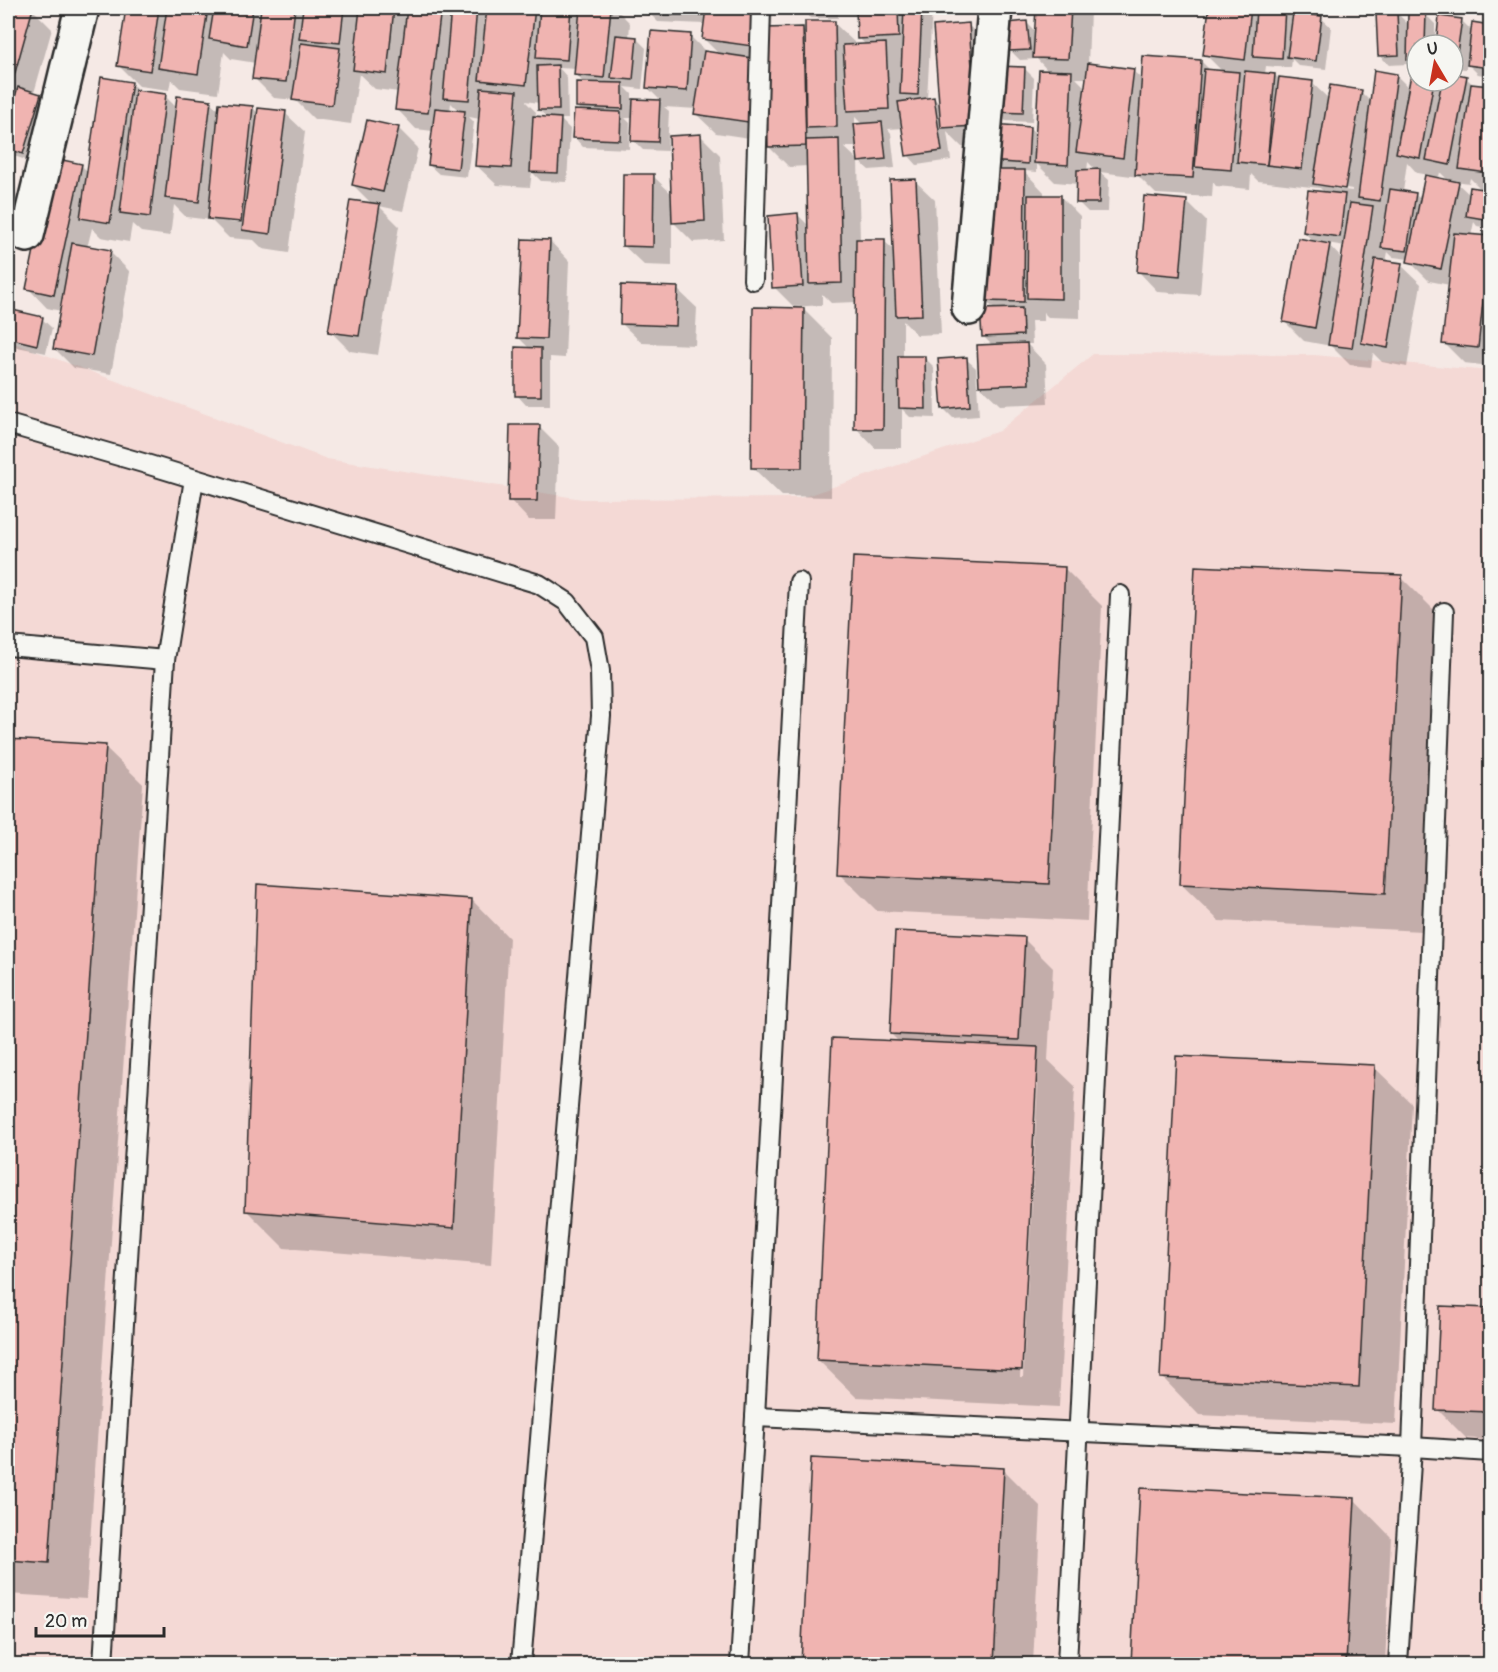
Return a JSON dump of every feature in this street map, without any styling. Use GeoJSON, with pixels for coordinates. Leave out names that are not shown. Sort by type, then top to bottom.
{"type":"FeatureCollection","features":[{"type":"Feature","properties":{"kind":"street"},"geometry":{"type":"LineString","coordinates":[[27,235],[82,8]]}},
{"type":"Feature","properties":{"kind":"street"},"geometry":{"type":"LineString","coordinates":[[969,308],[995,8]]}},
{"type":"Feature","properties":{"kind":"lane"},"geometry":{"type":"LineString","coordinates":[[753,280],[760,8]]}},
{"type":"Feature","properties":{"kind":"lane"},"geometry":{"type":"LineString","coordinates":[[8,424],[539,584],[567,602],[594,637],[600,671],[602,716],[521,1665]]}},
{"type":"Feature","properties":{"kind":"lane"},"geometry":{"type":"LineString","coordinates":[[103,1665],[165,660],[194,479]]}},
{"type":"Feature","properties":{"kind":"lane"},"geometry":{"type":"LineString","coordinates":[[740,1665],[799,582]]}},
{"type":"Feature","properties":{"kind":"lane"},"geometry":{"type":"LineString","coordinates":[[1067,1665],[1120,595]]}},
{"type":"Feature","properties":{"kind":"lane"},"geometry":{"type":"LineString","coordinates":[[1398,1665],[1412,1447],[1444,612]]}},
{"type":"Feature","properties":{"kind":"lane"},"geometry":{"type":"LineString","coordinates":[[8,646],[165,660]]}},
{"type":"Feature","properties":{"kind":"lane"},"geometry":{"type":"LineString","coordinates":[[755,1417],[1491,1452]]}},
{"type":"Feature","properties":{"kind":"shaded area"},"geometry":{"type":"Polygon","coordinates":[[[8,341],[327,459],[582,499],[800,498],[999,431],[1093,354],[1314,355],[1490,371],[1490,1664],[8,1664],[8,341]]]}},
{"type":"Feature","properties":{"kind":"building"},"geometry":{"type":"Polygon","coordinates":[[[8,8],[33,8],[11,87],[8,86],[8,8]]]}},
{"type":"Feature","properties":{"kind":"building"},"geometry":{"type":"Polygon","coordinates":[[[126,8],[159,8],[150,71],[117,66],[126,8]]]}},
{"type":"Feature","properties":{"kind":"building"},"geometry":{"type":"Polygon","coordinates":[[[167,8],[208,8],[198,74],[158,68],[167,8]]]}},
{"type":"Feature","properties":{"kind":"building"},"geometry":{"type":"Polygon","coordinates":[[[214,8],[253,8],[247,46],[209,39],[214,8]]]}},
{"type":"Feature","properties":{"kind":"building"},"geometry":{"type":"Polygon","coordinates":[[[261,8],[295,8],[286,82],[252,79],[261,8]]]}},
{"type":"Feature","properties":{"kind":"building"},"geometry":{"type":"Polygon","coordinates":[[[303,8],[344,8],[340,43],[299,39],[303,8]]]}},
{"type":"Feature","properties":{"kind":"building"},"geometry":{"type":"Polygon","coordinates":[[[360,8],[394,8],[387,74],[353,70],[360,8]]]}},
{"type":"Feature","properties":{"kind":"building"},"geometry":{"type":"Polygon","coordinates":[[[407,8],[441,8],[428,113],[395,110],[407,8]]]}},
{"type":"Feature","properties":{"kind":"building"},"geometry":{"type":"Polygon","coordinates":[[[451,8],[477,8],[469,100],[443,98],[451,8]]]}},
{"type":"Feature","properties":{"kind":"building"},"geometry":{"type":"Polygon","coordinates":[[[487,8],[535,8],[526,85],[479,80],[487,8]]]}},
{"type":"Feature","properties":{"kind":"building"},"geometry":{"type":"Polygon","coordinates":[[[540,8],[571,8],[567,60],[536,58],[540,8]]]}},
{"type":"Feature","properties":{"kind":"building"},"geometry":{"type":"Polygon","coordinates":[[[580,8],[611,8],[604,78],[574,75],[580,8]]]}},
{"type":"Feature","properties":{"kind":"building"},"geometry":{"type":"Polygon","coordinates":[[[648,8],[701,8],[701,15],[647,14],[648,8]]]}},
{"type":"Feature","properties":{"kind":"building"},"geometry":{"type":"Polygon","coordinates":[[[706,8],[753,8],[752,46],[702,39],[706,8]]]}},
{"type":"Feature","properties":{"kind":"building"},"geometry":{"type":"Polygon","coordinates":[[[856,8],[898,8],[899,37],[857,39],[856,8]]]}},
{"type":"Feature","properties":{"kind":"building"},"geometry":{"type":"Polygon","coordinates":[[[904,8],[922,8],[918,95],[900,94],[904,8]]]}},
{"type":"Feature","properties":{"kind":"building"},"geometry":{"type":"Polygon","coordinates":[[[1036,8],[1071,8],[1068,59],[1033,58],[1036,8]]]}},
{"type":"Feature","properties":{"kind":"building"},"geometry":{"type":"Polygon","coordinates":[[[1209,8],[1251,8],[1245,60],[1203,55],[1209,8]]]}},
{"type":"Feature","properties":{"kind":"building"},"geometry":{"type":"Polygon","coordinates":[[[1256,8],[1285,8],[1282,59],[1253,57],[1256,8]]]}},
{"type":"Feature","properties":{"kind":"building"},"geometry":{"type":"Polygon","coordinates":[[[1397,12],[1399,55],[1378,56],[1376,13],[1397,12]]]}},
{"type":"Feature","properties":{"kind":"building"},"geometry":{"type":"Polygon","coordinates":[[[1293,13],[1322,16],[1316,61],[1287,57],[1293,13]]]}},
{"type":"Feature","properties":{"kind":"building"},"geometry":{"type":"Polygon","coordinates":[[[1408,13],[1426,13],[1425,33],[1408,33],[1408,13]]]}},
{"type":"Feature","properties":{"kind":"building"},"geometry":{"type":"Polygon","coordinates":[[[1439,16],[1462,19],[1460,33],[1437,33],[1439,16]]]}},
{"type":"Feature","properties":{"kind":"building"},"geometry":{"type":"Polygon","coordinates":[[[805,21],[835,21],[837,127],[806,128],[805,21]]]}},
{"type":"Feature","properties":{"kind":"building"},"geometry":{"type":"Polygon","coordinates":[[[1027,21],[1030,50],[1009,51],[1007,23],[1027,21]]]}},
{"type":"Feature","properties":{"kind":"building"},"geometry":{"type":"Polygon","coordinates":[[[1472,22],[1490,25],[1490,68],[1467,65],[1472,22]]]}},
{"type":"Feature","properties":{"kind":"building"},"geometry":{"type":"Polygon","coordinates":[[[969,23],[976,126],[941,128],[933,26],[969,23]]]}},
{"type":"Feature","properties":{"kind":"building"},"geometry":{"type":"Polygon","coordinates":[[[803,27],[806,146],[768,147],[765,28],[803,27]]]}},
{"type":"Feature","properties":{"kind":"building"},"geometry":{"type":"Polygon","coordinates":[[[651,31],[691,34],[687,91],[646,88],[651,31]]]}},
{"type":"Feature","properties":{"kind":"building"},"geometry":{"type":"Polygon","coordinates":[[[616,35],[637,37],[633,80],[611,78],[616,35]]]}},
{"type":"Feature","properties":{"kind":"building"},"geometry":{"type":"Polygon","coordinates":[[[301,43],[340,48],[332,105],[292,100],[301,43]]]}},
{"type":"Feature","properties":{"kind":"building"},"geometry":{"type":"Polygon","coordinates":[[[886,43],[889,109],[847,111],[843,45],[886,43]]]}},
{"type":"Feature","properties":{"kind":"building"},"geometry":{"type":"Polygon","coordinates":[[[704,51],[752,58],[748,122],[694,114],[704,51]]]}},
{"type":"Feature","properties":{"kind":"building"},"geometry":{"type":"Polygon","coordinates":[[[1143,56],[1201,60],[1193,178],[1135,175],[1143,56]]]}},
{"type":"Feature","properties":{"kind":"building"},"geometry":{"type":"Polygon","coordinates":[[[1088,63],[1134,69],[1123,158],[1076,152],[1088,63]]]}},
{"type":"Feature","properties":{"kind":"building"},"geometry":{"type":"Polygon","coordinates":[[[558,65],[559,110],[538,110],[537,66],[558,65]]]}},
{"type":"Feature","properties":{"kind":"building"},"geometry":{"type":"Polygon","coordinates":[[[997,66],[1025,67],[1023,113],[995,112],[997,66]]]}},
{"type":"Feature","properties":{"kind":"building"},"geometry":{"type":"Polygon","coordinates":[[[1204,69],[1239,72],[1231,170],[1195,167],[1204,69]]]}},
{"type":"Feature","properties":{"kind":"building"},"geometry":{"type":"Polygon","coordinates":[[[1039,70],[1072,71],[1068,165],[1034,163],[1039,70]]]}},
{"type":"Feature","properties":{"kind":"building"},"geometry":{"type":"Polygon","coordinates":[[[1374,70],[1397,74],[1380,201],[1358,198],[1374,70]]]}},
{"type":"Feature","properties":{"kind":"building"},"geometry":{"type":"Polygon","coordinates":[[[1245,71],[1275,74],[1267,165],[1237,162],[1245,71]]]}},
{"type":"Feature","properties":{"kind":"building"},"geometry":{"type":"Polygon","coordinates":[[[101,77],[132,82],[110,223],[80,218],[101,77]]]}},
{"type":"Feature","properties":{"kind":"building"},"geometry":{"type":"Polygon","coordinates":[[[1279,77],[1313,81],[1302,169],[1267,165],[1279,77]]]}},
{"type":"Feature","properties":{"kind":"building"},"geometry":{"type":"Polygon","coordinates":[[[576,82],[623,83],[623,109],[576,107],[576,82]]]}},
{"type":"Feature","properties":{"kind":"building"},"geometry":{"type":"Polygon","coordinates":[[[1471,84],[1490,86],[1490,145],[1487,173],[1459,169],[1471,84]]]}},
{"type":"Feature","properties":{"kind":"building"},"geometry":{"type":"Polygon","coordinates":[[[1330,85],[1362,90],[1345,189],[1313,184],[1330,85]]]}},
{"type":"Feature","properties":{"kind":"building"},"geometry":{"type":"Polygon","coordinates":[[[18,87],[41,94],[23,154],[8,149],[8,120],[18,87]]]}},
{"type":"Feature","properties":{"kind":"building"},"geometry":{"type":"Polygon","coordinates":[[[481,88],[517,91],[511,168],[475,166],[481,88]]]}},
{"type":"Feature","properties":{"kind":"building"},"geometry":{"type":"Polygon","coordinates":[[[135,90],[166,94],[150,217],[120,213],[135,90]]]}},
{"type":"Feature","properties":{"kind":"building"},"geometry":{"type":"Polygon","coordinates":[[[1407,93],[1432,93],[1420,158],[1396,153],[1407,93]]]}},
{"type":"Feature","properties":{"kind":"building"},"geometry":{"type":"Polygon","coordinates":[[[1440,93],[1464,93],[1450,165],[1426,160],[1440,93]]]}},
{"type":"Feature","properties":{"kind":"building"},"geometry":{"type":"Polygon","coordinates":[[[177,96],[211,100],[199,202],[165,198],[177,96]]]}},
{"type":"Feature","properties":{"kind":"building"},"geometry":{"type":"Polygon","coordinates":[[[934,97],[942,151],[906,156],[898,102],[934,97]]]}},
{"type":"Feature","properties":{"kind":"building"},"geometry":{"type":"Polygon","coordinates":[[[633,99],[660,100],[658,142],[631,141],[633,99]]]}},
{"type":"Feature","properties":{"kind":"building"},"geometry":{"type":"Polygon","coordinates":[[[219,103],[253,106],[241,222],[208,219],[219,103]]]}},
{"type":"Feature","properties":{"kind":"building"},"geometry":{"type":"Polygon","coordinates":[[[258,108],[286,111],[270,234],[242,230],[258,108]]]}},
{"type":"Feature","properties":{"kind":"building"},"geometry":{"type":"Polygon","coordinates":[[[435,108],[465,111],[458,169],[428,165],[435,108]]]}},
{"type":"Feature","properties":{"kind":"building"},"geometry":{"type":"Polygon","coordinates":[[[574,110],[621,112],[620,140],[572,138],[574,110]]]}},
{"type":"Feature","properties":{"kind":"building"},"geometry":{"type":"Polygon","coordinates":[[[533,116],[561,118],[558,173],[530,172],[533,116]]]}},
{"type":"Feature","properties":{"kind":"building"},"geometry":{"type":"Polygon","coordinates":[[[367,120],[399,127],[383,192],[352,185],[367,120]]]}},
{"type":"Feature","properties":{"kind":"building"},"geometry":{"type":"Polygon","coordinates":[[[882,122],[886,159],[858,162],[854,124],[882,122]]]}},
{"type":"Feature","properties":{"kind":"building"},"geometry":{"type":"Polygon","coordinates":[[[992,124],[1030,127],[1028,164],[988,161],[992,124]]]}},
{"type":"Feature","properties":{"kind":"building"},"geometry":{"type":"Polygon","coordinates":[[[701,134],[705,221],[672,223],[669,136],[701,134]]]}},
{"type":"Feature","properties":{"kind":"building"},"geometry":{"type":"Polygon","coordinates":[[[839,139],[842,283],[809,284],[806,140],[839,139]]]}},
{"type":"Feature","properties":{"kind":"building"},"geometry":{"type":"Polygon","coordinates":[[[53,158],[82,164],[54,295],[26,289],[53,158]]]}},
{"type":"Feature","properties":{"kind":"building"},"geometry":{"type":"Polygon","coordinates":[[[1100,169],[1099,203],[1076,203],[1077,170],[1100,169]]]}},
{"type":"Feature","properties":{"kind":"building"},"geometry":{"type":"Polygon","coordinates":[[[986,170],[1025,170],[1024,302],[984,301],[986,170]]]}},
{"type":"Feature","properties":{"kind":"building"},"geometry":{"type":"Polygon","coordinates":[[[623,174],[654,174],[653,247],[622,246],[623,174]]]}},
{"type":"Feature","properties":{"kind":"building"},"geometry":{"type":"Polygon","coordinates":[[[1425,175],[1459,182],[1441,269],[1407,262],[1425,175]]]}},
{"type":"Feature","properties":{"kind":"building"},"geometry":{"type":"Polygon","coordinates":[[[916,179],[922,315],[896,316],[890,180],[916,179]]]}},
{"type":"Feature","properties":{"kind":"building"},"geometry":{"type":"Polygon","coordinates":[[[1470,187],[1490,190],[1490,220],[1466,216],[1470,187]]]}},
{"type":"Feature","properties":{"kind":"building"},"geometry":{"type":"Polygon","coordinates":[[[1390,189],[1416,193],[1407,251],[1381,248],[1390,189]]]}},
{"type":"Feature","properties":{"kind":"building"},"geometry":{"type":"Polygon","coordinates":[[[1308,190],[1345,194],[1340,237],[1303,232],[1308,190]]]}},
{"type":"Feature","properties":{"kind":"building"},"geometry":{"type":"Polygon","coordinates":[[[1028,195],[1061,195],[1061,299],[1027,298],[1028,195]]]}},
{"type":"Feature","properties":{"kind":"building"},"geometry":{"type":"Polygon","coordinates":[[[1144,196],[1187,200],[1180,276],[1137,272],[1144,196]]]}},
{"type":"Feature","properties":{"kind":"building"},"geometry":{"type":"Polygon","coordinates":[[[350,200],[380,204],[359,336],[328,332],[350,200]]]}},
{"type":"Feature","properties":{"kind":"building"},"geometry":{"type":"Polygon","coordinates":[[[1350,203],[1373,206],[1352,348],[1328,345],[1350,203]]]}},
{"type":"Feature","properties":{"kind":"building"},"geometry":{"type":"Polygon","coordinates":[[[798,213],[803,286],[772,288],[768,216],[798,213]]]}},
{"type":"Feature","properties":{"kind":"building"},"geometry":{"type":"Polygon","coordinates":[[[1454,233],[1490,236],[1478,348],[1442,344],[1454,233]]]}},
{"type":"Feature","properties":{"kind":"building"},"geometry":{"type":"Polygon","coordinates":[[[1298,238],[1330,244],[1315,328],[1283,322],[1298,238]]]}},
{"type":"Feature","properties":{"kind":"building"},"geometry":{"type":"Polygon","coordinates":[[[522,239],[550,240],[546,339],[517,338],[522,239]]]}},
{"type":"Feature","properties":{"kind":"building"},"geometry":{"type":"Polygon","coordinates":[[[856,239],[885,239],[883,429],[854,429],[856,239]]]}},
{"type":"Feature","properties":{"kind":"building"},"geometry":{"type":"Polygon","coordinates":[[[72,243],[111,250],[92,356],[53,349],[72,243]]]}},
{"type":"Feature","properties":{"kind":"building"},"geometry":{"type":"Polygon","coordinates":[[[1375,259],[1402,263],[1388,348],[1361,343],[1375,259]]]}},
{"type":"Feature","properties":{"kind":"building"},"geometry":{"type":"Polygon","coordinates":[[[621,285],[678,287],[676,326],[620,324],[621,285]]]}},
{"type":"Feature","properties":{"kind":"building"},"geometry":{"type":"Polygon","coordinates":[[[753,307],[804,308],[802,468],[751,468],[753,307]]]}},
{"type":"Feature","properties":{"kind":"building"},"geometry":{"type":"Polygon","coordinates":[[[1022,308],[1023,335],[982,337],[980,309],[1022,308]]]}},
{"type":"Feature","properties":{"kind":"building"},"geometry":{"type":"Polygon","coordinates":[[[8,309],[43,317],[37,345],[8,338],[8,309]]]}},
{"type":"Feature","properties":{"kind":"building"},"geometry":{"type":"Polygon","coordinates":[[[1027,343],[1029,384],[979,386],[977,345],[1027,343]]]}},
{"type":"Feature","properties":{"kind":"building"},"geometry":{"type":"Polygon","coordinates":[[[515,347],[541,348],[541,396],[515,396],[515,347]]]}},
{"type":"Feature","properties":{"kind":"building"},"geometry":{"type":"Polygon","coordinates":[[[898,356],[925,356],[926,409],[899,408],[898,356]]]}},
{"type":"Feature","properties":{"kind":"building"},"geometry":{"type":"Polygon","coordinates":[[[967,357],[970,406],[942,409],[938,359],[967,357]]]}},
{"type":"Feature","properties":{"kind":"building"},"geometry":{"type":"Polygon","coordinates":[[[510,425],[540,425],[537,501],[508,501],[510,425]]]}},
{"type":"Feature","properties":{"kind":"building"},"geometry":{"type":"Polygon","coordinates":[[[853,557],[1065,567],[1049,884],[837,874],[853,557]]]}},
{"type":"Feature","properties":{"kind":"building"},"geometry":{"type":"Polygon","coordinates":[[[1195,566],[1402,575],[1385,894],[1180,884],[1195,566]]]}},
{"type":"Feature","properties":{"kind":"building"},"geometry":{"type":"Polygon","coordinates":[[[8,739],[106,745],[49,1563],[8,1560],[8,739]]]}},
{"type":"Feature","properties":{"kind":"building"},"geometry":{"type":"Polygon","coordinates":[[[257,884],[472,899],[454,1228],[245,1211],[257,884]]]}},
{"type":"Feature","properties":{"kind":"building"},"geometry":{"type":"Polygon","coordinates":[[[895,931],[1025,937],[1019,1040],[890,1034],[895,931]]]}},
{"type":"Feature","properties":{"kind":"building"},"geometry":{"type":"Polygon","coordinates":[[[832,1038],[1038,1047],[1022,1370],[817,1360],[832,1038]]]}},
{"type":"Feature","properties":{"kind":"building"},"geometry":{"type":"Polygon","coordinates":[[[1176,1056],[1375,1065],[1359,1387],[1160,1378],[1176,1056]]]}},
{"type":"Feature","properties":{"kind":"building"},"geometry":{"type":"Polygon","coordinates":[[[1440,1306],[1490,1308],[1490,1412],[1435,1410],[1440,1306]]]}},
{"type":"Feature","properties":{"kind":"building"},"geometry":{"type":"Polygon","coordinates":[[[811,1458],[1004,1468],[994,1664],[801,1664],[811,1458]]]}},
{"type":"Feature","properties":{"kind":"building"},"geometry":{"type":"Polygon","coordinates":[[[1140,1488],[1355,1498],[1346,1664],[1131,1664],[1140,1488]]]}}]}
